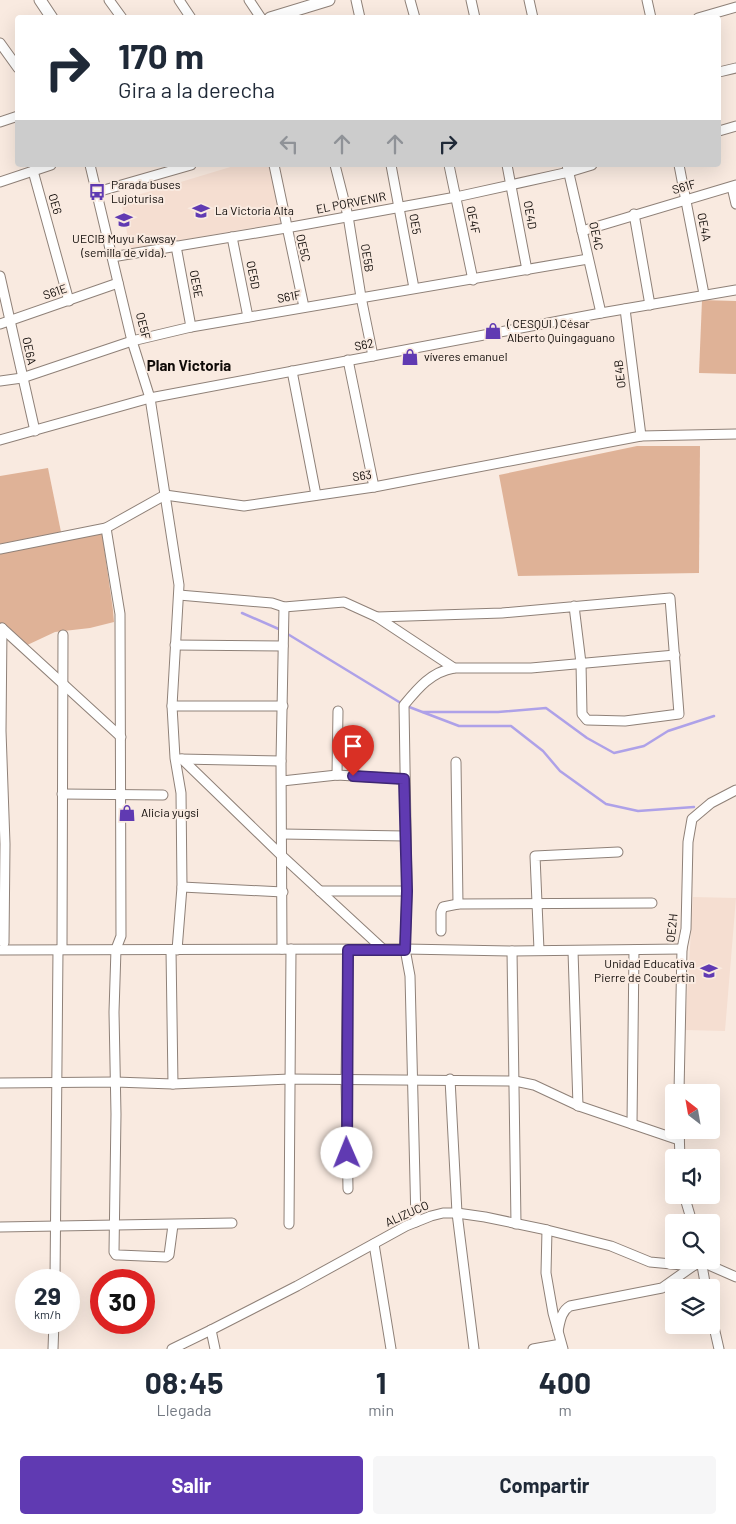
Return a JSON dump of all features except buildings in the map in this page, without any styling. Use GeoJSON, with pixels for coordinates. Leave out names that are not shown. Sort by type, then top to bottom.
{"type":"FeatureCollection","features":[{"type":"Feature","properties":{"kind":"street"},"geometry":{"type":"LineString","coordinates":[[40,0],[50,15]]}},
{"type":"Feature","properties":{"kind":"street"},"geometry":{"type":"LineString","coordinates":[[109,0],[120,15]]}},
{"type":"Feature","properties":{"kind":"street"},"geometry":{"type":"LineString","coordinates":[[179,0],[189,15]]}},
{"type":"Feature","properties":{"kind":"street"},"geometry":{"type":"LineString","coordinates":[[249,0],[259,15]]}},
{"type":"Feature","properties":{"kind":"street"},"geometry":{"type":"LineString","coordinates":[[356,0],[359,15]]}},
{"type":"Feature","properties":{"kind":"street"},"geometry":{"type":"LineString","coordinates":[[410,0],[414,15]]}},
{"type":"Feature","properties":{"kind":"street"},"geometry":{"type":"LineString","coordinates":[[471,0],[474,15]]}},
{"type":"Feature","properties":{"kind":"street"},"geometry":{"type":"LineString","coordinates":[[647,0],[650,15]]}},
{"type":"Feature","properties":{"kind":"street"},"geometry":{"type":"LineString","coordinates":[[289,15],[301,13],[322,1]]}},
{"type":"Feature","properties":{"kind":"street"},"geometry":{"type":"LineString","coordinates":[[532,1],[533,15]]}},
{"type":"Feature","properties":{"kind":"street"},"geometry":{"type":"LineString","coordinates":[[708,15],[736,6]]}},
{"type":"Feature","properties":{"kind":"street"},"geometry":{"type":"LineString","coordinates":[[0,43],[15,64]]}},
{"type":"Feature","properties":{"kind":"street"},"geometry":{"type":"LineString","coordinates":[[721,72],[736,68]]}},
{"type":"Feature","properties":{"kind":"street"},"geometry":{"type":"LineString","coordinates":[[0,122],[15,117]]}},
{"type":"Feature","properties":{"kind":"street"},"geometry":{"type":"LineString","coordinates":[[721,130],[736,126]]}},
{"type":"Feature","properties":{"kind":"street"},"geometry":{"type":"LineString","coordinates":[[0,182],[45,167]]}},
{"type":"Feature","properties":{"kind":"street","name":"OE5F"},"geometry":{"type":"LineString","coordinates":[[91,167],[132,341],[150,398],[179,585],[172,706],[182,793],[182,887],[174,950],[173,1084]]}},
{"type":"Feature","properties":{"kind":"street"},"geometry":{"type":"LineString","coordinates":[[97,192],[160,169],[176,167]]}},
{"type":"Feature","properties":{"kind":"street","name":"OE5C"},"geometry":{"type":"LineString","coordinates":[[274,167],[304,307]]}},
{"type":"Feature","properties":{"kind":"street","name":"OE5B"},"geometry":{"type":"LineString","coordinates":[[336,167],[348,216],[360,297],[373,356]]}},
{"type":"Feature","properties":{"kind":"street","name":"OE5"},"geometry":{"type":"LineString","coordinates":[[391,167],[414,288]]}},
{"type":"Feature","properties":{"kind":"street","name":"OE4F"},"geometry":{"type":"LineString","coordinates":[[449,167],[473,280]]}},
{"type":"Feature","properties":{"kind":"street","name":"OE4D"},"geometry":{"type":"LineString","coordinates":[[507,167],[527,270]]}},
{"type":"Feature","properties":{"kind":"street","name":"OE4A"},"geometry":{"type":"LineString","coordinates":[[679,167],[704,294]]}},
{"type":"Feature","properties":{"kind":"street","name":"EL PORVENIR"},"geometry":{"type":"LineString","coordinates":[[112,257],[286,228],[456,196],[511,185],[568,168]]}},
{"type":"Feature","properties":{"kind":"street","name":"OE4C"},"geometry":{"type":"LineString","coordinates":[[568,168],[601,312]]}},
{"type":"Feature","properties":{"kind":"street","name":"OE6"},"geometry":{"type":"LineString","coordinates":[[33,171],[69,301]]}},
{"type":"Feature","properties":{"kind":"street"},"geometry":{"type":"LineString","coordinates":[[734,186],[736,204]]}},
{"type":"Feature","properties":{"kind":"street","name":"S61F"},"geometry":{"type":"LineString","coordinates":[[582,230],[734,186]]}},
{"type":"Feature","properties":{"kind":"street"},"geometry":{"type":"LineString","coordinates":[[634,214],[650,305]]}},
{"type":"Feature","properties":{"kind":"street","name":"OE5D"},"geometry":{"type":"LineString","coordinates":[[232,237],[248,317]]}},
{"type":"Feature","properties":{"kind":"street","name":"OE5E"},"geometry":{"type":"LineString","coordinates":[[176,246],[192,327]]}},
{"type":"Feature","properties":{"kind":"street","name":"S61F"},"geometry":{"type":"LineString","coordinates":[[0,381],[22,378],[132,341],[192,327],[588,259]]}},
{"type":"Feature","properties":{"kind":"street","name":"OE6A"},"geometry":{"type":"LineString","coordinates":[[0,276],[35,431]]}},
{"type":"Feature","properties":{"kind":"street","name":"S61E"},"geometry":{"type":"LineString","coordinates":[[0,324],[118,283]]}},
{"type":"Feature","properties":{"kind":"street","name":"S62"},"geometry":{"type":"LineString","coordinates":[[0,440],[150,398],[601,312],[625,310],[704,294],[736,290]]}},
{"type":"Feature","properties":{"kind":"street","name":"OE4B"},"geometry":{"type":"LineString","coordinates":[[625,310],[641,436]]}},
{"type":"Feature","properties":{"kind":"street"},"geometry":{"type":"LineString","coordinates":[[348,360],[374,487]]}},
{"type":"Feature","properties":{"kind":"street"},"geometry":{"type":"LineString","coordinates":[[292,371],[316,495]]}},
{"type":"Feature","properties":{"kind":"street","name":"S63"},"geometry":{"type":"LineString","coordinates":[[165,495],[244,506],[374,487],[641,436],[736,434]]}},
{"type":"Feature","properties":{"kind":"street"},"geometry":{"type":"LineString","coordinates":[[0,549],[106,528],[165,495]]}},
{"type":"Feature","properties":{"kind":"street"},"geometry":{"type":"LineString","coordinates":[[106,528],[120,614],[120,936],[116,949],[114,1012],[114,1252],[116,1255],[164,1257],[169,1255],[173,1225]]}},
{"type":"Feature","properties":{"kind":"street"},"geometry":{"type":"LineString","coordinates":[[179,595],[272,603],[284,607],[344,602],[377,617],[454,668]]}},
{"type":"Feature","properties":{"kind":"street"},"geometry":{"type":"LineString","coordinates":[[377,617],[502,613],[574,606],[670,598],[679,714],[625,721],[587,720],[582,714],[581,662],[574,606]]}},
{"type":"Feature","properties":{"kind":"street"},"geometry":{"type":"LineString","coordinates":[[284,607],[281,855],[287,949],[290,1079],[290,1224]]}},
{"type":"Feature","properties":{"kind":"street"},"geometry":{"type":"LineString","coordinates":[[1,628],[121,737]]}},
{"type":"Feature","properties":{"kind":"street"},"geometry":{"type":"LineString","coordinates":[[1,628],[1,731],[5,844],[2,946],[60,950],[573,951],[682,949]]}},
{"type":"Feature","properties":{"kind":"street"},"geometry":{"type":"LineString","coordinates":[[55,1269],[56,1082],[60,950],[63,635]]}},
{"type":"Feature","properties":{"kind":"street"},"geometry":{"type":"LineString","coordinates":[[175,645],[283,646]]}},
{"type":"Feature","properties":{"kind":"street"},"geometry":{"type":"LineString","coordinates":[[416,1222],[410,976],[405,950],[407,891],[404,705],[428,678],[454,668],[531,668],[674,655]]}},
{"type":"Feature","properties":{"kind":"street"},"geometry":{"type":"LineString","coordinates":[[172,706],[283,706]]}},
{"type":"Feature","properties":{"kind":"street"},"geometry":{"type":"LineString","coordinates":[[337,775],[338,711]]}},
{"type":"Feature","properties":{"kind":"street"},"geometry":{"type":"LineString","coordinates":[[178,759],[281,761]]}},
{"type":"Feature","properties":{"kind":"street"},"geometry":{"type":"LineString","coordinates":[[178,759],[384,950]]}},
{"type":"Feature","properties":{"kind":"street"},"geometry":{"type":"LineString","coordinates":[[456,762],[458,904]]}},
{"type":"Feature","properties":{"kind":"street"},"geometry":{"type":"LineString","coordinates":[[282,781],[337,775],[404,779]]}},
{"type":"Feature","properties":{"kind":"street","name":"OE2H"},"geometry":{"type":"LineString","coordinates":[[679,1084],[682,949],[686,929],[688,842],[692,819],[711,803],[736,790]]}},
{"type":"Feature","properties":{"kind":"street"},"geometry":{"type":"LineString","coordinates":[[62,794],[164,794]]}},
{"type":"Feature","properties":{"kind":"street"},"geometry":{"type":"LineString","coordinates":[[282,834],[405,836]]}},
{"type":"Feature","properties":{"kind":"street"},"geometry":{"type":"LineString","coordinates":[[538,950],[535,856],[618,852]]}},
{"type":"Feature","properties":{"kind":"street"},"geometry":{"type":"LineString","coordinates":[[182,887],[283,892]]}},
{"type":"Feature","properties":{"kind":"street"},"geometry":{"type":"LineString","coordinates":[[320,890],[407,891]]}},
{"type":"Feature","properties":{"kind":"street"},"geometry":{"type":"LineString","coordinates":[[441,931],[441,912],[443,907],[458,904],[652,904]]}},
{"type":"Feature","properties":{"kind":"street"},"geometry":{"type":"LineString","coordinates":[[348,950],[346,1080],[348,1189]]}},
{"type":"Feature","properties":{"kind":"street"},"geometry":{"type":"LineString","coordinates":[[632,1124],[634,950]]}},
{"type":"Feature","properties":{"kind":"street"},"geometry":{"type":"LineString","coordinates":[[512,951],[516,1224]]}},
{"type":"Feature","properties":{"kind":"street"},"geometry":{"type":"LineString","coordinates":[[573,951],[578,1106]]}},
{"type":"Feature","properties":{"kind":"street"},"geometry":{"type":"LineString","coordinates":[[0,1084],[56,1082],[173,1084],[290,1079],[515,1080],[534,1085],[578,1106],[679,1140],[680,1149]]}},
{"type":"Feature","properties":{"kind":"street"},"geometry":{"type":"LineString","coordinates":[[450,1079],[457,1213],[474,1349]]}},
{"type":"Feature","properties":{"kind":"street","name":"ALIZUCO"},"geometry":{"type":"LineString","coordinates":[[172,1349],[212,1330],[416,1222],[443,1213],[457,1213],[547,1230],[611,1246],[650,1262],[665,1262]]}},
{"type":"Feature","properties":{"kind":"street"},"geometry":{"type":"LineString","coordinates":[[0,1227],[232,1223]]}},
{"type":"Feature","properties":{"kind":"street"},"geometry":{"type":"LineString","coordinates":[[533,1349],[562,1346],[546,1274],[547,1230]]}},
{"type":"Feature","properties":{"kind":"street"},"geometry":{"type":"LineString","coordinates":[[374,1244],[390,1349]]}},
{"type":"Feature","properties":{"kind":"street"},"geometry":{"type":"LineString","coordinates":[[558,1331],[562,1315],[570,1306],[662,1288],[690,1269]]}},
{"type":"Feature","properties":{"kind":"street","name":"ALIZUCO"},"geometry":{"type":"LineString","coordinates":[[716,1269],[736,1276]]}},
{"type":"Feature","properties":{"kind":"street"},"geometry":{"type":"LineString","coordinates":[[212,1330],[215,1349]]}},
{"type":"Feature","properties":{"kind":"street"},"geometry":{"type":"LineString","coordinates":[[53,1349],[54,1334]]}},
{"type":"Feature","properties":{"kind":"street"},"geometry":{"type":"LineString","coordinates":[[716,1334],[719,1349]]}},
{"type":"Feature","properties":{"kind":"shaded area","name":"La Victoria Alta"},"geometry":{"type":"Polygon","coordinates":[[[230,167],[270,167],[281,223],[130,249],[121,200],[230,167]]]}},
{"type":"Feature","properties":{"kind":"shaded area"},"geometry":{"type":"Polygon","coordinates":[[[702,300],[736,301],[736,374],[699,373],[702,300]]]}},
{"type":"Feature","properties":{"kind":"shaded area"},"geometry":{"type":"Polygon","coordinates":[[[637,446],[700,446],[699,573],[518,576],[499,475],[637,446]]]}},
{"type":"Feature","properties":{"kind":"shaded area"},"geometry":{"type":"Polygon","coordinates":[[[48,468],[61,532],[0,544],[0,476],[48,468]]]}},
{"type":"Feature","properties":{"kind":"shaded area"},"geometry":{"type":"Polygon","coordinates":[[[102,533],[114,622],[90,628],[55,632],[23,647],[0,628],[0,553],[102,533]]]}},
{"type":"Feature","properties":{"kind":"shaded area","name":"Unidad Educativa Pierre de Coubertin"},"geometry":{"type":"Polygon","coordinates":[[[693,897],[736,898],[725,1031],[685,1030],[693,897]]]}},
{"type":"Feature","properties":{"kind":"waterway"},"geometry":{"type":"LineString","coordinates":[[242,613],[281,630]]}},
{"type":"Feature","properties":{"kind":"waterway"},"geometry":{"type":"LineString","coordinates":[[286,633],[404,705],[459,726],[511,726],[543,751],[560,771],[606,804],[638,811],[694,807]]}},
{"type":"Feature","properties":{"kind":"waterway"},"geometry":{"type":"LineString","coordinates":[[423,712],[498,712],[546,708],[587,738],[614,753],[644,746],[668,731],[714,716]]}},
{"type":"Feature","properties":{"kind":"place","name":"Parada buses Lujoturisa"},"geometry":{"type":"Point","coordinates":[97,192]}},
{"type":"Feature","properties":{"kind":"place","name":"La Victoria Alta"},"geometry":{"type":"Point","coordinates":[201,211]}},
{"type":"Feature","properties":{"kind":"place","name":"UECIB Muyu Kawsay (semilla de vida)."},"geometry":{"type":"Point","coordinates":[124,220]}},
{"type":"Feature","properties":{"kind":"place","name":"( CESQUI ) César Alberto Quingaguano"},"geometry":{"type":"Point","coordinates":[493,331]}},
{"type":"Feature","properties":{"kind":"place","name":"víveres emanuel"},"geometry":{"type":"Point","coordinates":[410,357]}},
{"type":"Feature","properties":{"kind":"place","name":"Alicia yugsi"},"geometry":{"type":"Point","coordinates":[127,813]}},
{"type":"Feature","properties":{"kind":"place","name":"Unidad Educativa Pierre de Coubertin"},"geometry":{"type":"Point","coordinates":[709,971]}},
{"type":"Feature","properties":{"kind":"district","name":"Plan Victoria"},"geometry":{"type":"Point","coordinates":[189,366]}},
{"type":"Feature","properties":{"kind":"route"},"geometry":{"type":"LineString","coordinates":[[347,1153],[348,950],[405,950],[407,891],[404,779],[353,776]]}}]}
